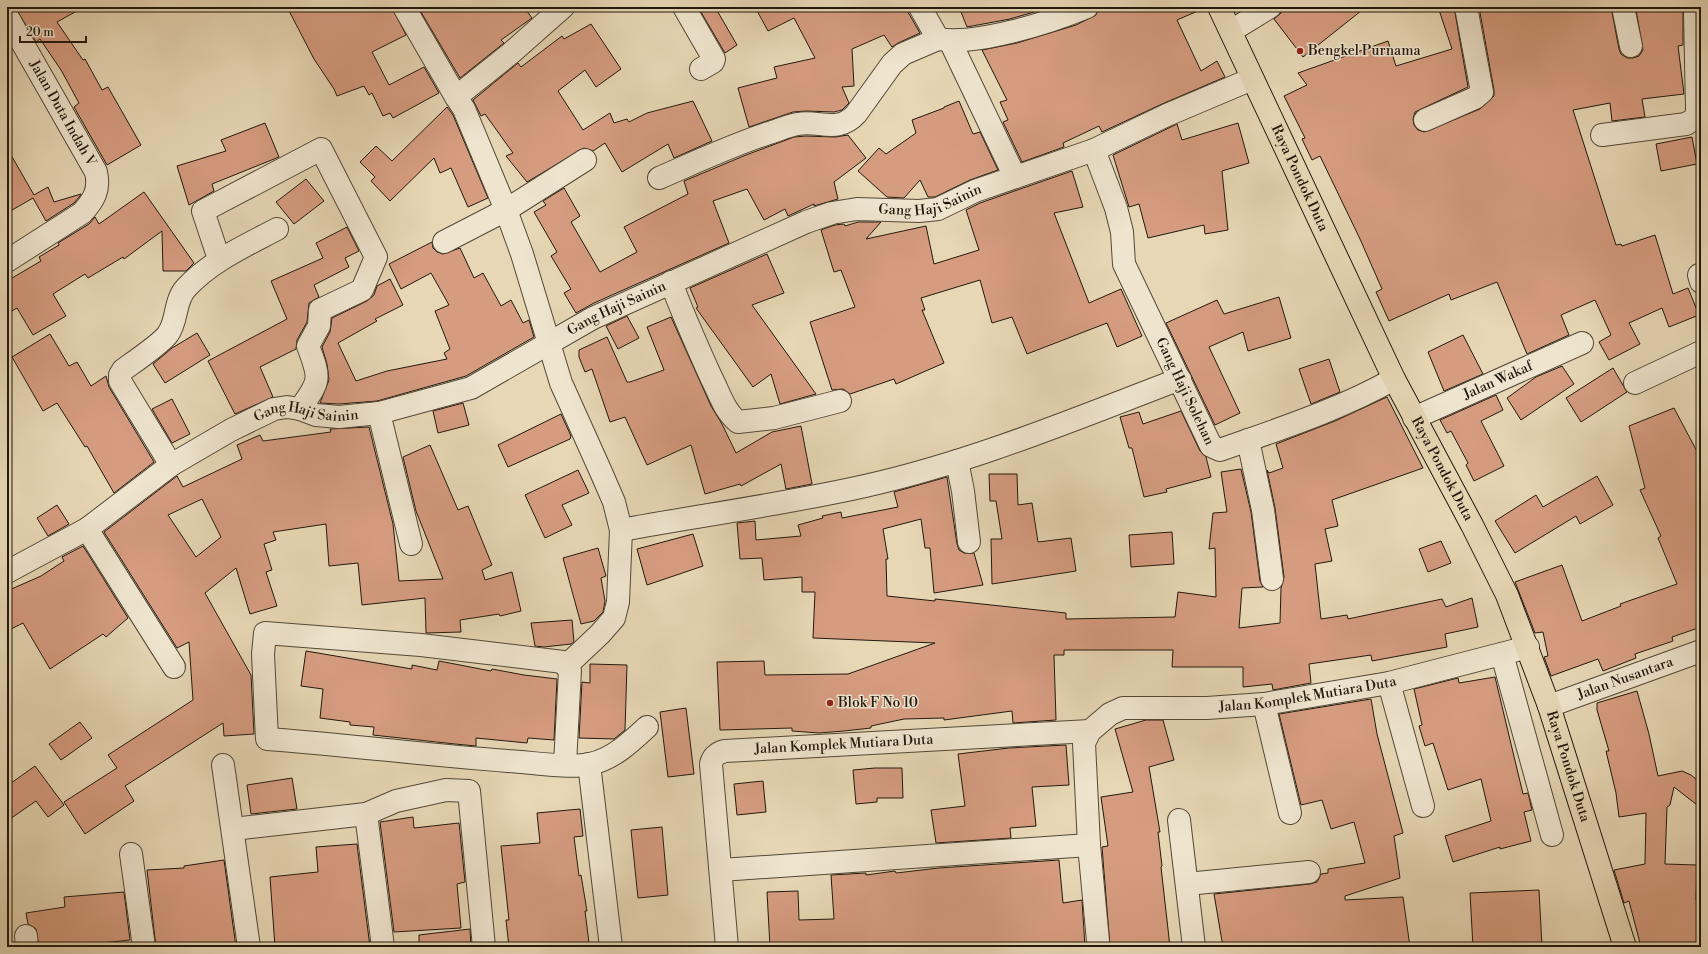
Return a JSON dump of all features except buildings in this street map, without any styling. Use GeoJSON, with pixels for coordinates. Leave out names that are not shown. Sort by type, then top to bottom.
{"type":"FeatureCollection","features":[{"type":"Feature","properties":{"kind":"main road","name":"Raya Pondok Duta"},"geometry":{"type":"LineString","coordinates":[[1218,7],[1231,31],[1252,79],[1394,379],[1500,581],[1528,647],[1549,706],[1625,947]]}},
{"type":"Feature","properties":{"kind":"street"},"geometry":{"type":"LineString","coordinates":[[404,7],[464,109],[506,210],[538,303],[548,344],[561,383],[586,436],[614,502],[621,530],[618,602],[614,618],[600,634],[566,666]]}},
{"type":"Feature","properties":{"kind":"street"},"geometry":{"type":"LineString","coordinates":[[456,97],[511,53],[563,7]]}},
{"type":"Feature","properties":{"kind":"street"},"geometry":{"type":"LineString","coordinates":[[684,7],[714,59],[713,62],[701,69]]}},
{"type":"Feature","properties":{"kind":"street"},"geometry":{"type":"LineString","coordinates":[[920,7],[944,40],[1014,177]]}},
{"type":"Feature","properties":{"kind":"street"},"geometry":{"type":"LineString","coordinates":[[660,178],[742,142],[793,125],[803,124],[828,126],[846,122],[856,114],[892,64],[903,54],[944,40],[972,39],[1029,27],[1087,7]]}},
{"type":"Feature","properties":{"kind":"street"},"geometry":{"type":"LineString","coordinates":[[1231,31],[1270,7]]}},
{"type":"Feature","properties":{"kind":"street"},"geometry":{"type":"LineString","coordinates":[[1425,120],[1478,96],[1482,92],[1466,7]]}},
{"type":"Feature","properties":{"kind":"street"},"geometry":{"type":"LineString","coordinates":[[1622,7],[1630,46]]}},
{"type":"Feature","properties":{"kind":"street"},"geometry":{"type":"LineString","coordinates":[[1602,136],[1686,124],[1698,127],[1696,7]]}},
{"type":"Feature","properties":{"kind":"street","name":"Jalan Duta Indah V"},"geometry":{"type":"LineString","coordinates":[[7,16],[96,172],[98,182],[96,193],[92,202],[82,213],[9,255]]}},
{"type":"Feature","properties":{"kind":"street","name":"Gang Haji Sainin"},"geometry":{"type":"LineString","coordinates":[[7,572],[87,530],[171,465],[231,430],[274,409],[287,407],[300,409],[316,415],[339,417],[379,413],[471,388],[593,318],[806,222],[832,213],[857,209],[919,211],[938,209],[975,191],[1094,150],[1167,115],[1252,79]]}},
{"type":"Feature","properties":{"kind":"street"},"geometry":{"type":"LineString","coordinates":[[219,259],[203,211],[321,149],[376,257],[362,290],[320,310],[319,326],[308,346],[317,368],[316,386],[300,409]]}},
{"type":"Feature","properties":{"kind":"street","name":"Gang Haji Solehan"},"geometry":{"type":"LineString","coordinates":[[1094,150],[1116,208],[1122,232],[1124,264],[1211,446],[1220,450],[1312,418],[1375,390],[1394,379]]}},
{"type":"Feature","properties":{"kind":"street"},"geometry":{"type":"LineString","coordinates":[[444,242],[506,210],[585,160]]}},
{"type":"Feature","properties":{"kind":"street"},"geometry":{"type":"LineString","coordinates":[[171,465],[120,381],[120,375],[124,370],[168,334],[173,324],[177,304],[185,289],[219,259],[277,229]]}},
{"type":"Feature","properties":{"kind":"street"},"geometry":{"type":"LineString","coordinates":[[671,282],[700,352],[725,406],[731,416],[738,422],[774,418],[840,401]]}},
{"type":"Feature","properties":{"kind":"street","name":"Jalan Wakaf"},"geometry":{"type":"LineString","coordinates":[[1414,418],[1582,343]]}},
{"type":"Feature","properties":{"kind":"street"},"geometry":{"type":"LineString","coordinates":[[1635,384],[1701,352]]}},
{"type":"Feature","properties":{"kind":"street"},"geometry":{"type":"LineString","coordinates":[[621,530],[866,486],[957,461],[1008,444],[1180,379]]}},
{"type":"Feature","properties":{"kind":"street"},"geometry":{"type":"LineString","coordinates":[[379,413],[411,544]]}},
{"type":"Feature","properties":{"kind":"street"},"geometry":{"type":"LineString","coordinates":[[1248,440],[1263,510],[1272,579]]}},
{"type":"Feature","properties":{"kind":"street"},"geometry":{"type":"LineString","coordinates":[[957,461],[963,491],[969,542]]}},
{"type":"Feature","properties":{"kind":"street"},"geometry":{"type":"LineString","coordinates":[[87,530],[174,667]]}},
{"type":"Feature","properties":{"kind":"street"},"geometry":{"type":"LineString","coordinates":[[565,764],[570,670],[563,662],[421,645],[265,633],[263,654],[267,739],[473,758],[565,764],[589,764],[604,759],[628,745],[648,727]]}},
{"type":"Feature","properties":{"kind":"street","name":"Jalan Komplek Mutiara Duta"},"geometry":{"type":"LineString","coordinates":[[727,947],[711,764],[717,753],[732,750],[1101,722],[1123,708],[1207,708],[1264,704],[1389,682],[1528,647]]}},
{"type":"Feature","properties":{"kind":"street","name":"Jalan Nusantara"},"geometry":{"type":"LineString","coordinates":[[1549,706],[1701,651]]}},
{"type":"Feature","properties":{"kind":"street"},"geometry":{"type":"LineString","coordinates":[[1502,654],[1552,834]]}},
{"type":"Feature","properties":{"kind":"street"},"geometry":{"type":"LineString","coordinates":[[1389,682],[1423,806]]}},
{"type":"Feature","properties":{"kind":"street"},"geometry":{"type":"LineString","coordinates":[[1264,704],[1290,813]]}},
{"type":"Feature","properties":{"kind":"street"},"geometry":{"type":"LineString","coordinates":[[1097,947],[1098,941],[1084,744],[1101,722]]}},
{"type":"Feature","properties":{"kind":"street"},"geometry":{"type":"LineString","coordinates":[[589,764],[611,947]]}},
{"type":"Feature","properties":{"kind":"street"},"geometry":{"type":"LineString","coordinates":[[223,765],[249,947]]}},
{"type":"Feature","properties":{"kind":"street"},"geometry":{"type":"LineString","coordinates":[[233,829],[366,814],[396,801],[446,790],[469,791],[484,947]]}},
{"type":"Feature","properties":{"kind":"street"},"geometry":{"type":"LineString","coordinates":[[366,814],[382,947]]}},
{"type":"Feature","properties":{"kind":"street"},"geometry":{"type":"LineString","coordinates":[[1179,820],[1194,947]]}},
{"type":"Feature","properties":{"kind":"street"},"geometry":{"type":"LineString","coordinates":[[721,870],[1090,845]]}},
{"type":"Feature","properties":{"kind":"street"},"geometry":{"type":"LineString","coordinates":[[131,854],[144,947]]}},
{"type":"Feature","properties":{"kind":"street"},"geometry":{"type":"LineString","coordinates":[[1187,884],[1309,872]]}},
{"type":"Feature","properties":{"kind":"place","name":"Bengkel Purnama"},"geometry":{"type":"Point","coordinates":[1300,51]}},
{"type":"Feature","properties":{"kind":"place","name":"Blok F No 10"},"geometry":{"type":"Point","coordinates":[830,703]}}]}
